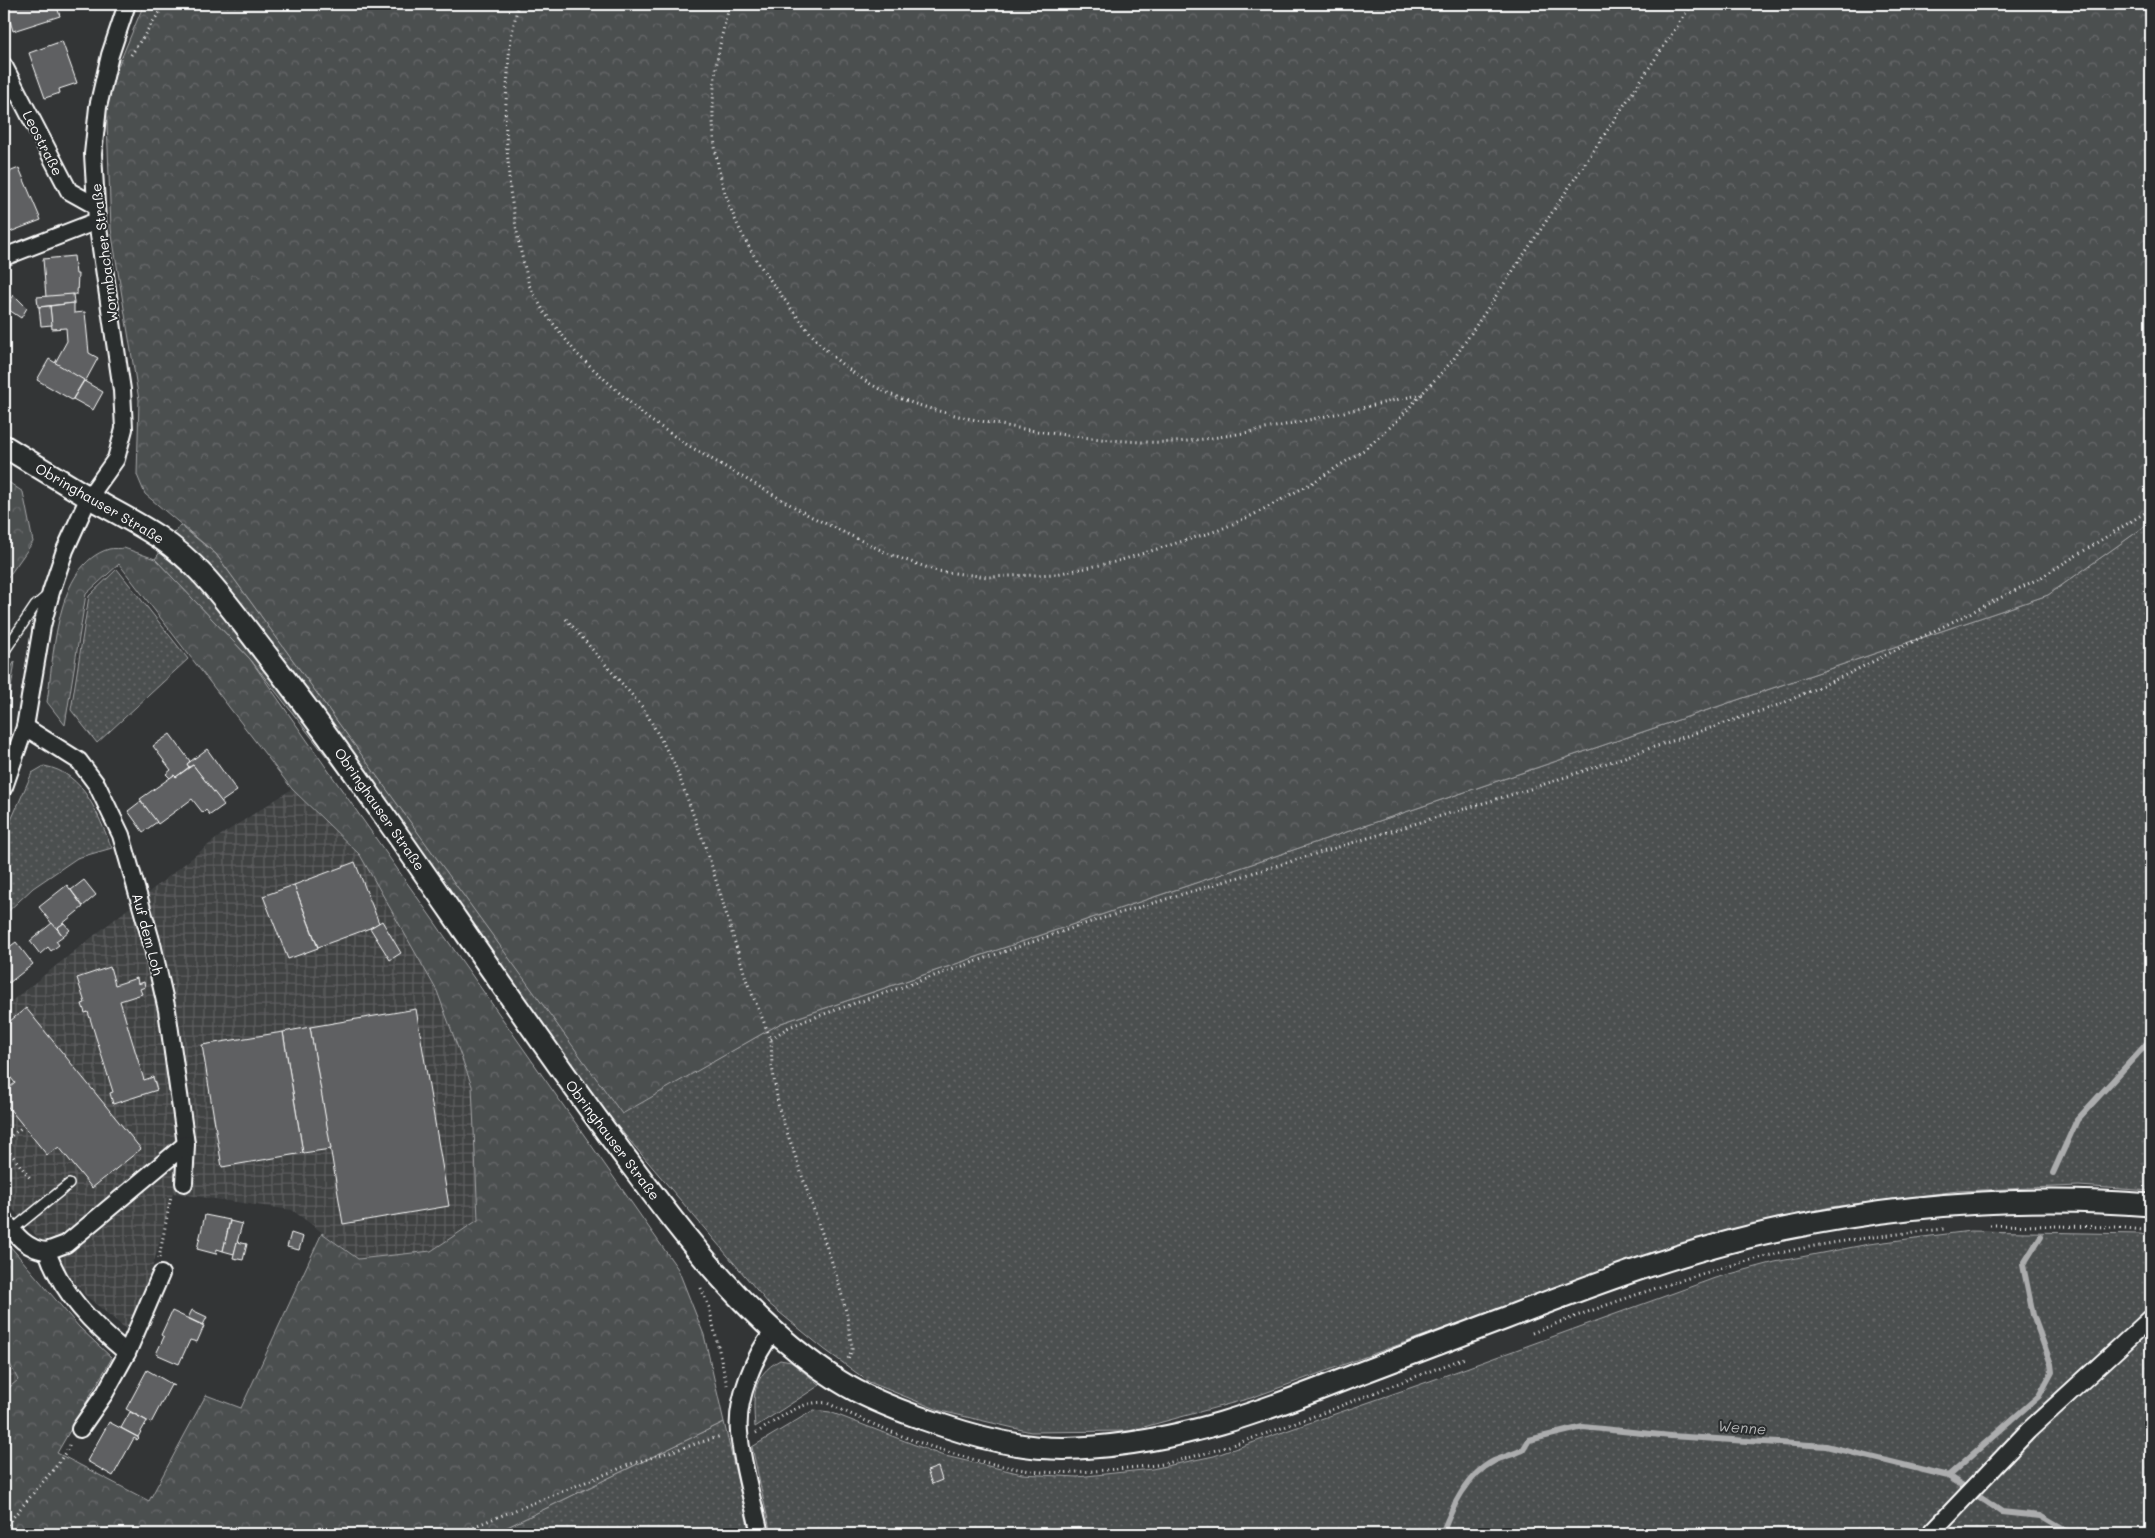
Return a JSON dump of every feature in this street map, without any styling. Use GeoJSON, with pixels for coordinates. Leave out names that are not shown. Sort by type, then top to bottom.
{"type":"FeatureCollection","features":[{"type":"Feature","properties":{"kind":"street","name":"Wormbacher Straße"},"geometry":{"type":"LineString","coordinates":[[89,497],[116,459],[124,430],[122,390],[97,214],[93,154],[98,107],[110,55],[127,4]]}},
{"type":"Feature","properties":{"kind":"street","name":"Leostraße"},"geometry":{"type":"LineString","coordinates":[[4,66],[68,190],[97,214]]}},
{"type":"Feature","properties":{"kind":"street"},"geometry":{"type":"LineString","coordinates":[[4,256],[97,214]]}},
{"type":"Feature","properties":{"kind":"street","name":"Obringhauser Straße"},"geometry":{"type":"LineString","coordinates":[[4,446],[89,497],[139,523],[171,545],[200,572],[223,598],[332,739],[581,1098],[689,1242],[743,1302],[774,1331],[840,1382],[873,1400],[980,1438],[1059,1449],[1106,1447],[1158,1440],[1208,1428],[1277,1406],[1540,1304],[1640,1269],[1721,1244],[1779,1230],[1896,1210],[1990,1202],[2151,1205]]}},
{"type":"Feature","properties":{"kind":"street"},"geometry":{"type":"LineString","coordinates":[[4,787],[25,726],[42,626],[51,592],[65,550],[89,497]]}},
{"type":"Feature","properties":{"kind":"street","name":"Auf dem Loh"},"geometry":{"type":"LineString","coordinates":[[25,726],[79,761],[97,785],[121,836],[152,944],[167,1010],[186,1144],[184,1179]]}},
{"type":"Feature","properties":{"kind":"street"},"geometry":{"type":"LineString","coordinates":[[8,1225],[32,1248],[47,1251],[66,1244],[186,1144]]}},
{"type":"Feature","properties":{"kind":"street"},"geometry":{"type":"LineString","coordinates":[[47,1251],[52,1267],[83,1313],[107,1337],[127,1353]]}},
{"type":"Feature","properties":{"kind":"street"},"geometry":{"type":"LineString","coordinates":[[80,1429],[105,1393],[127,1353],[161,1274]]}},
{"type":"Feature","properties":{"kind":"street"},"geometry":{"type":"LineString","coordinates":[[1930,1534],[1985,1474],[2028,1431],[2151,1318]]}},
{"type":"Feature","properties":{"kind":"street"},"geometry":{"type":"LineString","coordinates":[[760,1534],[740,1437],[743,1396],[750,1374],[763,1344],[774,1331]]}},
{"type":"Feature","properties":{"kind":"lane"},"geometry":{"type":"LineString","coordinates":[[4,652],[35,606],[51,592]]}},
{"type":"Feature","properties":{"kind":"lane"},"geometry":{"type":"LineString","coordinates":[[8,1225],[69,1184]]}},
{"type":"Feature","properties":{"kind":"path"},"geometry":{"type":"LineString","coordinates":[[130,57],[165,4]]}},
{"type":"Feature","properties":{"kind":"path"},"geometry":{"type":"LineString","coordinates":[[518,4],[510,43],[505,117],[510,191],[519,244],[529,285],[544,312],[577,354],[647,418],[697,451],[810,516],[891,555],[937,571],[988,577],[1056,574],[1124,559],[1219,530],[1253,515],[1312,483],[1364,450],[1424,394],[1458,352],[1692,4]]}},
{"type":"Feature","properties":{"kind":"path"},"geometry":{"type":"LineString","coordinates":[[730,4],[718,58],[712,119],[720,178],[728,202],[755,256],[810,332],[850,371],[884,392],[933,410],[1002,426],[1069,436],[1146,442],[1194,441],[1242,433],[1424,394]]}},
{"type":"Feature","properties":{"kind":"path"},"geometry":{"type":"LineString","coordinates":[[771,1038],[787,1028],[804,1021],[1084,924],[1530,789],[1781,704],[1848,674],[2040,578],[2151,509]]}},
{"type":"Feature","properties":{"kind":"path"},"geometry":{"type":"LineString","coordinates":[[566,619],[644,709],[674,763],[708,854],[747,982],[771,1038],[772,1066],[778,1109],[834,1268],[847,1315],[852,1349],[840,1382]]}},
{"type":"Feature","properties":{"kind":"path"},"geometry":{"type":"LineString","coordinates":[[21,1128],[4,1144],[30,1178]]}},
{"type":"Feature","properties":{"kind":"path"},"geometry":{"type":"LineString","coordinates":[[161,1274],[158,1256],[174,1185],[184,1179]]}},
{"type":"Feature","properties":{"kind":"path"},"geometry":{"type":"LineString","coordinates":[[1982,1226],[2117,1227],[2151,1231]]}},
{"type":"Feature","properties":{"kind":"path"},"geometry":{"type":"LineString","coordinates":[[1531,1333],[1697,1275],[1769,1256],[1888,1235],[1954,1228]]}},
{"type":"Feature","properties":{"kind":"path"},"geometry":{"type":"LineString","coordinates":[[455,1534],[631,1464],[740,1437],[803,1405],[815,1401],[827,1403],[897,1436],[940,1451],[1032,1471],[1076,1473],[1161,1464],[1216,1451],[1267,1434],[1467,1357]]}},
{"type":"Feature","properties":{"kind":"path"},"geometry":{"type":"LineString","coordinates":[[4,1528],[58,1464],[80,1429]]}},
{"type":"Feature","properties":{"kind":"shaded area"},"geometry":{"type":"Polygon","coordinates":[[[292,789],[360,855],[437,991],[472,1086],[478,1220],[431,1251],[358,1259],[292,1210],[173,1193],[147,1287],[126,1329],[85,1295],[4,1199],[4,1007],[221,835],[292,789]]]}},
{"type":"Feature","properties":{"kind":"shaded area"},"geometry":{"type":"Polygon","coordinates":[[[4,1352],[18,1380],[4,1392],[4,1352]]]}},
{"type":"Feature","properties":{"kind":"green space"},"geometry":{"type":"Polygon","coordinates":[[[144,4],[2151,4],[2151,522],[2048,595],[781,1023],[622,1114],[216,554],[145,494],[137,475],[139,400],[111,229],[106,95],[144,4]]]}},
{"type":"Feature","properties":{"kind":"green space"},"geometry":{"type":"Polygon","coordinates":[[[4,479],[23,492],[33,542],[4,583],[4,479]]]}},
{"type":"Feature","properties":{"kind":"green space"},"geometry":{"type":"Polygon","coordinates":[[[2151,522],[2151,1191],[2079,1186],[1958,1191],[1831,1207],[1728,1230],[1628,1262],[1251,1398],[1129,1431],[1031,1432],[941,1411],[869,1382],[824,1349],[768,1303],[613,1121],[250,659],[155,559],[180,525],[216,554],[622,1113],[781,1023],[2048,595],[2151,522]]]}},
{"type":"Feature","properties":{"kind":"green space"},"geometry":{"type":"Polygon","coordinates":[[[124,548],[155,559],[250,659],[678,1269],[704,1335],[724,1422],[493,1534],[4,1534],[4,1392],[18,1380],[4,1352],[4,1239],[79,1327],[112,1358],[57,1453],[149,1501],[206,1395],[241,1408],[322,1233],[358,1259],[431,1251],[478,1220],[472,1086],[437,991],[360,855],[292,789],[119,564],[86,594],[65,725],[47,702],[55,638],[67,593],[78,573],[91,558],[109,549],[124,548]]]}},
{"type":"Feature","properties":{"kind":"green space"},"geometry":{"type":"Polygon","coordinates":[[[117,569],[188,659],[97,743],[71,710],[89,596],[117,569]]]}},
{"type":"Feature","properties":{"kind":"green space"},"geometry":{"type":"Polygon","coordinates":[[[15,661],[4,737],[4,679],[15,661]]]}},
{"type":"Feature","properties":{"kind":"green space"},"geometry":{"type":"Polygon","coordinates":[[[44,766],[58,770],[80,786],[95,809],[112,848],[77,858],[33,888],[4,915],[4,836],[32,773],[44,766]]]}},
{"type":"Feature","properties":{"kind":"green space"},"geometry":{"type":"Polygon","coordinates":[[[1970,1231],[2141,1234],[2151,1237],[2151,1534],[771,1534],[752,1447],[814,1410],[830,1412],[941,1455],[1022,1474],[1077,1477],[1152,1469],[1214,1456],[1430,1381],[1715,1278],[1775,1262],[1869,1244],[1970,1231]]]}},
{"type":"Feature","properties":{"kind":"green space"},"geometry":{"type":"Polygon","coordinates":[[[780,1360],[791,1362],[820,1385],[755,1427],[754,1397],[756,1389],[764,1373],[780,1360]]]}},
{"type":"Feature","properties":{"kind":"green space"},"geometry":{"type":"Polygon","coordinates":[[[724,1422],[750,1534],[493,1534],[724,1422]]]}},
{"type":"Feature","properties":{"kind":"building"},"geometry":{"type":"Polygon","coordinates":[[[5,4],[56,4],[60,16],[13,31],[5,4]]]}},
{"type":"Feature","properties":{"kind":"building"},"geometry":{"type":"Polygon","coordinates":[[[62,41],[77,83],[59,89],[60,93],[45,98],[29,53],[62,41]]]}},
{"type":"Feature","properties":{"kind":"building"},"geometry":{"type":"Polygon","coordinates":[[[19,168],[41,220],[10,232],[4,216],[4,174],[19,168]]]}},
{"type":"Feature","properties":{"kind":"building"},"geometry":{"type":"Polygon","coordinates":[[[74,256],[76,274],[78,274],[77,294],[46,297],[43,259],[74,256]]]}},
{"type":"Feature","properties":{"kind":"building"},"geometry":{"type":"Polygon","coordinates":[[[73,294],[74,303],[38,307],[37,297],[73,294]]]}},
{"type":"Feature","properties":{"kind":"building"},"geometry":{"type":"Polygon","coordinates":[[[14,295],[27,308],[21,318],[6,308],[14,295]]]}},
{"type":"Feature","properties":{"kind":"building"},"geometry":{"type":"Polygon","coordinates":[[[74,303],[74,313],[85,312],[89,353],[98,358],[85,382],[55,363],[67,341],[66,328],[52,329],[50,306],[74,303]]]}},
{"type":"Feature","properties":{"kind":"building"},"geometry":{"type":"Polygon","coordinates":[[[50,306],[52,325],[41,326],[39,307],[50,306]]]}},
{"type":"Feature","properties":{"kind":"building"},"geometry":{"type":"Polygon","coordinates":[[[49,359],[84,380],[72,400],[37,380],[49,359]]]}},
{"type":"Feature","properties":{"kind":"building"},"geometry":{"type":"Polygon","coordinates":[[[84,381],[103,392],[93,410],[73,399],[84,381]]]}},
{"type":"Feature","properties":{"kind":"building"},"geometry":{"type":"Polygon","coordinates":[[[170,734],[190,761],[187,764],[189,767],[176,777],[174,775],[170,778],[166,774],[171,770],[153,746],[170,734]]]}},
{"type":"Feature","properties":{"kind":"building"},"geometry":{"type":"Polygon","coordinates":[[[207,749],[237,791],[221,802],[193,765],[189,767],[187,764],[207,749]]]}},
{"type":"Feature","properties":{"kind":"building"},"geometry":{"type":"Polygon","coordinates":[[[193,765],[224,805],[210,815],[206,810],[203,813],[192,799],[158,824],[140,799],[174,775],[176,777],[193,765]]]}},
{"type":"Feature","properties":{"kind":"building"},"geometry":{"type":"Polygon","coordinates":[[[141,801],[157,822],[143,832],[128,811],[141,801]]]}},
{"type":"Feature","properties":{"kind":"building"},"geometry":{"type":"Polygon","coordinates":[[[355,862],[379,923],[318,947],[294,885],[355,862]]]}},
{"type":"Feature","properties":{"kind":"building"},"geometry":{"type":"Polygon","coordinates":[[[84,880],[96,895],[83,906],[71,890],[84,880]]]}},
{"type":"Feature","properties":{"kind":"building"},"geometry":{"type":"Polygon","coordinates":[[[67,885],[83,907],[56,929],[39,907],[67,885]]]}},
{"type":"Feature","properties":{"kind":"building"},"geometry":{"type":"Polygon","coordinates":[[[294,885],[318,948],[288,959],[263,896],[294,885]]]}},
{"type":"Feature","properties":{"kind":"building"},"geometry":{"type":"Polygon","coordinates":[[[382,921],[401,953],[390,960],[370,928],[382,921]]]}},
{"type":"Feature","properties":{"kind":"building"},"geometry":{"type":"Polygon","coordinates":[[[52,923],[63,936],[56,941],[59,945],[51,951],[48,947],[40,954],[30,941],[52,923]]]}},
{"type":"Feature","properties":{"kind":"building"},"geometry":{"type":"Polygon","coordinates":[[[64,923],[70,930],[63,936],[57,928],[64,923]]]}},
{"type":"Feature","properties":{"kind":"building"},"geometry":{"type":"Polygon","coordinates":[[[16,942],[33,964],[9,983],[4,976],[4,951],[16,942]]]}},
{"type":"Feature","properties":{"kind":"building"},"geometry":{"type":"Polygon","coordinates":[[[110,967],[115,985],[137,978],[138,984],[144,982],[145,987],[140,989],[142,994],[120,1001],[144,1080],[153,1077],[157,1090],[113,1104],[110,1093],[113,1092],[88,1012],[85,1013],[82,1004],[85,1003],[77,978],[110,967]]]}},
{"type":"Feature","properties":{"kind":"building"},"geometry":{"type":"Polygon","coordinates":[[[26,1008],[141,1149],[92,1188],[59,1147],[47,1155],[4,1102],[4,1092],[15,1083],[4,1069],[4,1026],[26,1008]]]}},
{"type":"Feature","properties":{"kind":"building"},"geometry":{"type":"Polygon","coordinates":[[[416,1009],[449,1206],[343,1224],[310,1027],[416,1009]]]}},
{"type":"Feature","properties":{"kind":"building"},"geometry":{"type":"Polygon","coordinates":[[[310,1027],[331,1149],[303,1153],[283,1032],[310,1027]]]}},
{"type":"Feature","properties":{"kind":"building"},"geometry":{"type":"Polygon","coordinates":[[[283,1032],[303,1153],[222,1167],[202,1045],[283,1032]]]}},
{"type":"Feature","properties":{"kind":"building"},"geometry":{"type":"Polygon","coordinates":[[[205,1215],[230,1220],[223,1251],[217,1249],[216,1254],[197,1249],[205,1215]]]}},
{"type":"Feature","properties":{"kind":"building"},"geometry":{"type":"Polygon","coordinates":[[[230,1221],[242,1224],[234,1254],[223,1251],[230,1221]]]}},
{"type":"Feature","properties":{"kind":"building"},"geometry":{"type":"Polygon","coordinates":[[[291,1233],[303,1237],[299,1250],[287,1247],[291,1233]]]}},
{"type":"Feature","properties":{"kind":"building"},"geometry":{"type":"Polygon","coordinates":[[[237,1242],[247,1244],[243,1260],[233,1258],[237,1242]]]}},
{"type":"Feature","properties":{"kind":"building"},"geometry":{"type":"Polygon","coordinates":[[[192,1310],[207,1317],[203,1325],[188,1318],[192,1310]]]}},
{"type":"Feature","properties":{"kind":"building"},"geometry":{"type":"Polygon","coordinates":[[[172,1311],[204,1326],[197,1342],[190,1340],[179,1364],[156,1354],[164,1337],[161,1335],[172,1311]]]}},
{"type":"Feature","properties":{"kind":"building"},"geometry":{"type":"Polygon","coordinates":[[[147,1370],[175,1386],[171,1385],[151,1423],[126,1409],[147,1370]]]}},
{"type":"Feature","properties":{"kind":"building"},"geometry":{"type":"Polygon","coordinates":[[[130,1412],[147,1421],[138,1437],[121,1428],[130,1412]]]}},
{"type":"Feature","properties":{"kind":"building"},"geometry":{"type":"Polygon","coordinates":[[[109,1422],[139,1438],[137,1440],[134,1438],[113,1476],[87,1461],[109,1422]]]}},
{"type":"Feature","properties":{"kind":"building"},"geometry":{"type":"Polygon","coordinates":[[[938,1467],[942,1480],[932,1484],[927,1471],[938,1467]]]}},
{"type":"Feature","properties":{"kind":"waterway"},"geometry":{"type":"LineString","coordinates":[[2053,1173],[2077,1120],[2151,1039]]}},
{"type":"Feature","properties":{"kind":"waterway"},"geometry":{"type":"LineString","coordinates":[[1948,1476],[2039,1396],[2052,1372],[2051,1364],[2033,1315],[2023,1265],[2041,1236]]}},
{"type":"Feature","properties":{"kind":"waterway","name":"Wenne"},"geometry":{"type":"LineString","coordinates":[[1442,1534],[1461,1493],[1484,1467],[1494,1461],[1523,1450],[1529,1440],[1583,1427],[1671,1436],[1826,1446],[1948,1476],[2002,1512],[2040,1516],[2071,1534]]}}]}
